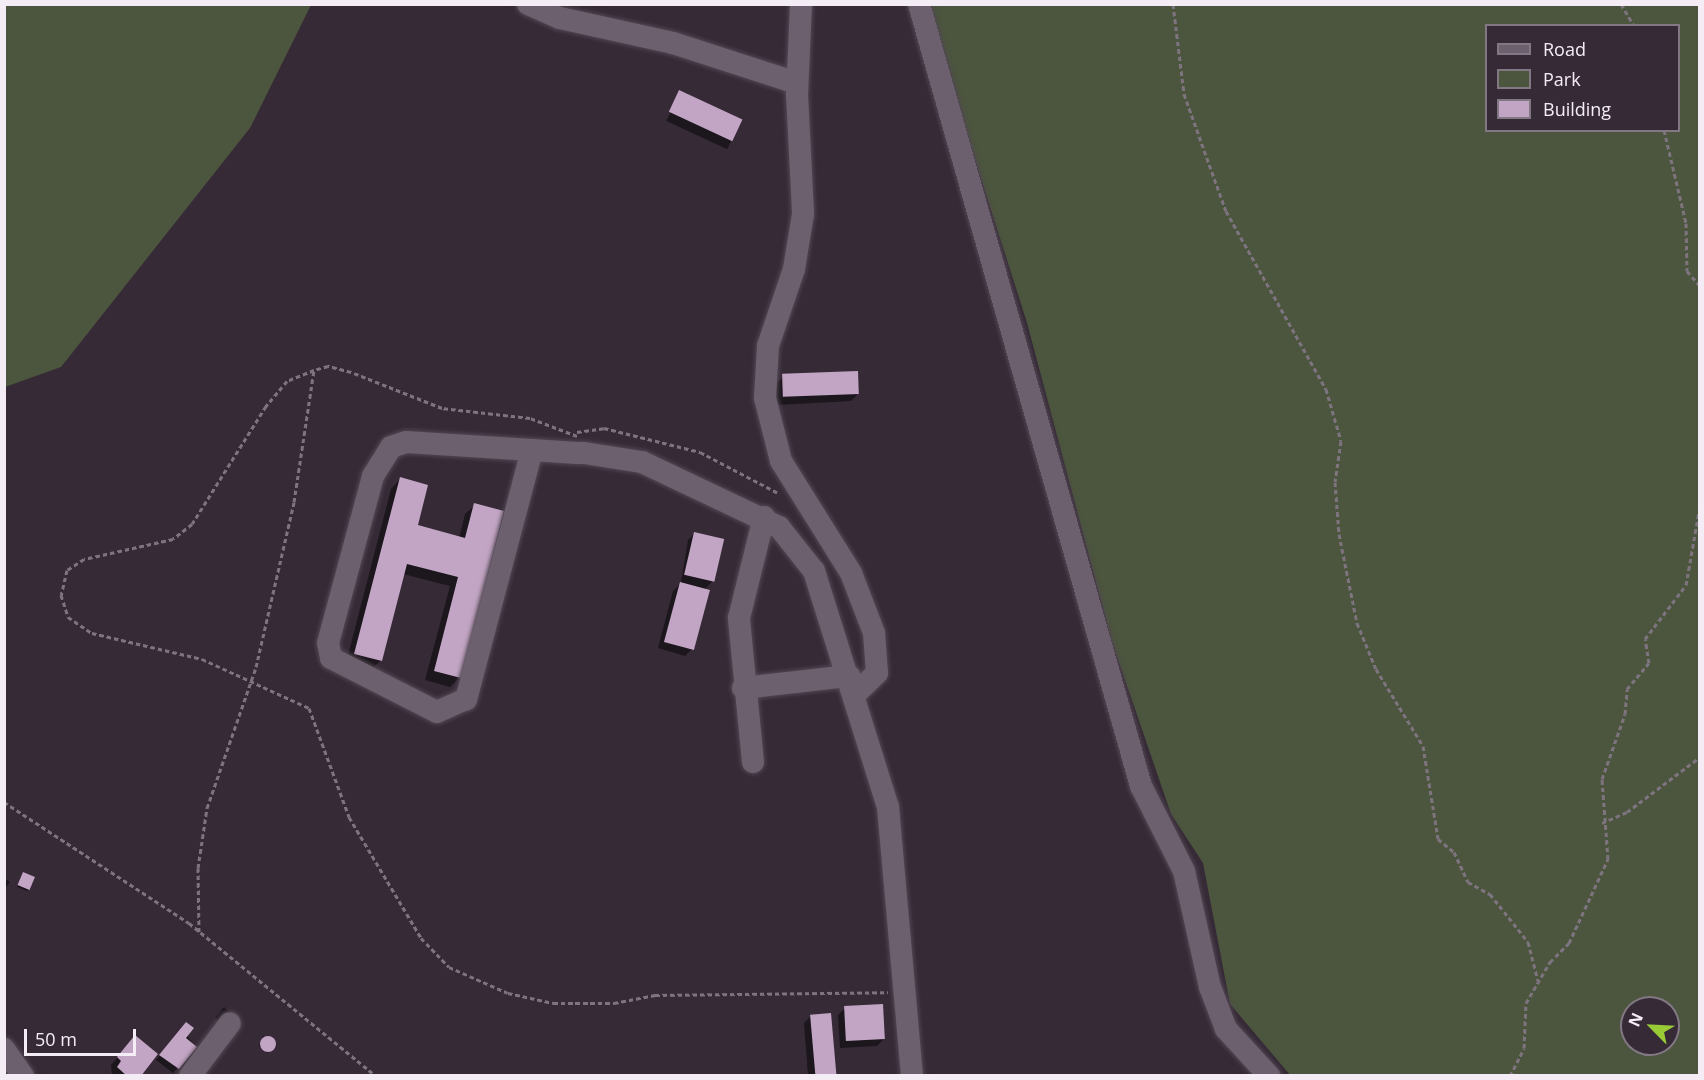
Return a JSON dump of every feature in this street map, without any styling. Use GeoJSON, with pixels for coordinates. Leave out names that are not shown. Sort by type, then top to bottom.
{"type":"FeatureCollection","features":[{"type":"Feature","properties":{"kind":"street"},"geometry":{"type":"LineString","coordinates":[[528,4],[560,18],[673,43],[797,83]]}},
{"type":"Feature","properties":{"kind":"street"},"geometry":{"type":"LineString","coordinates":[[743,688],[871,685],[877,673],[874,633],[851,573],[798,493],[780,461],[765,398],[768,346],[794,269],[803,214],[797,83],[801,4]]}},
{"type":"Feature","properties":{"kind":"street"},"geometry":{"type":"LineString","coordinates":[[919,4],[1141,786],[1184,872],[1210,987],[1226,1029],[1269,1076]]}},
{"type":"Feature","properties":{"kind":"street"},"geometry":{"type":"LineString","coordinates":[[532,450],[474,685],[466,699],[437,712],[340,668],[329,651],[373,476],[392,447],[406,442],[532,450],[642,462],[764,518],[800,548],[814,571],[852,685],[888,807],[912,1076]]}},
{"type":"Feature","properties":{"kind":"street"},"geometry":{"type":"LineString","coordinates":[[753,762],[743,688],[739,618],[764,518]]}},
{"type":"Feature","properties":{"kind":"street"},"geometry":{"type":"LineString","coordinates":[[190,1076],[230,1023]]}},
{"type":"Feature","properties":{"kind":"street"},"geometry":{"type":"LineString","coordinates":[[4,1049],[23,1076]]}},
{"type":"Feature","properties":{"kind":"path"},"geometry":{"type":"LineString","coordinates":[[1173,4],[1184,94],[1226,211],[1326,389],[1341,441],[1335,482],[1339,534],[1357,623],[1376,669],[1423,746],[1438,839],[1454,852],[1468,882],[1490,894],[1528,942],[1538,981]]}},
{"type":"Feature","properties":{"kind":"path"},"geometry":{"type":"LineString","coordinates":[[1622,4],[1633,24]]}},
{"type":"Feature","properties":{"kind":"path"},"geometry":{"type":"LineString","coordinates":[[1664,132],[1686,223],[1687,270],[1700,286]]}},
{"type":"Feature","properties":{"kind":"path"},"geometry":{"type":"LineString","coordinates":[[199,932],[198,868],[207,808],[256,667],[294,502],[314,370]]}},
{"type":"Feature","properties":{"kind":"path"},"geometry":{"type":"LineString","coordinates":[[578,432],[604,428],[700,452],[762,487],[798,493]]}},
{"type":"Feature","properties":{"kind":"path"},"geometry":{"type":"LineString","coordinates":[[1510,1076],[1524,1047],[1526,1003],[1538,981],[1569,943],[1608,859],[1602,823],[1602,779],[1625,714],[1628,689],[1649,663],[1645,639],[1686,585],[1700,506]]}},
{"type":"Feature","properties":{"kind":"path"},"geometry":{"type":"LineString","coordinates":[[1602,823],[1627,812],[1700,757]]}},
{"type":"Feature","properties":{"kind":"path"},"geometry":{"type":"LineString","coordinates":[[4,802],[199,932],[376,1076]]}},
{"type":"Feature","properties":{"kind":"green space"},"geometry":{"type":"Polygon","coordinates":[[[4,5],[311,5],[250,128],[61,367],[5,387],[4,5]]]}},
{"type":"Feature","properties":{"kind":"green space"},"geometry":{"type":"Polygon","coordinates":[[[926,5],[1699,5],[1699,1075],[1290,1075],[1230,1004],[1203,863],[1171,814],[1112,642],[1027,323],[926,5]]]}},
{"type":"Feature","properties":{"kind":"building"},"geometry":{"type":"Polygon","coordinates":[[[679,90],[742,120],[732,141],[669,112],[679,90]]]}},
{"type":"Feature","properties":{"kind":"building"},"geometry":{"type":"Polygon","coordinates":[[[858,371],[859,394],[783,397],[782,374],[858,371]]]}},
{"type":"Feature","properties":{"kind":"building"},"geometry":{"type":"Polygon","coordinates":[[[400,477],[428,485],[418,525],[465,538],[474,503],[504,511],[461,678],[434,671],[458,577],[407,564],[382,661],[354,654],[400,477]]]}},
{"type":"Feature","properties":{"kind":"building"},"geometry":{"type":"Polygon","coordinates":[[[694,532],[724,539],[714,582],[684,575],[694,532]]]}},
{"type":"Feature","properties":{"kind":"building"},"geometry":{"type":"Polygon","coordinates":[[[680,582],[710,590],[694,650],[664,642],[680,582]]]}},
{"type":"Feature","properties":{"kind":"building"},"geometry":{"type":"Polygon","coordinates":[[[23,872],[35,877],[29,890],[18,885],[23,872]]]}},
{"type":"Feature","properties":{"kind":"building"},"geometry":{"type":"Polygon","coordinates":[[[883,1004],[885,1039],[846,1041],[844,1006],[883,1004]]]}},
{"type":"Feature","properties":{"kind":"building"},"geometry":{"type":"Polygon","coordinates":[[[831,1013],[836,1076],[815,1076],[810,1015],[831,1013]]]}},
{"type":"Feature","properties":{"kind":"building"},"geometry":{"type":"Polygon","coordinates":[[[186,1022],[194,1028],[186,1038],[197,1047],[179,1069],[159,1055],[186,1022]]]}},
{"type":"Feature","properties":{"kind":"building"},"geometry":{"type":"Polygon","coordinates":[[[135,1035],[158,1054],[141,1076],[127,1076],[117,1067],[121,1061],[117,1057],[135,1035]]]}},
{"type":"Feature","properties":{"kind":"building"},"geometry":{"type":"Polygon","coordinates":[[[268,1036],[274,1038],[276,1044],[274,1050],[268,1052],[262,1050],[260,1044],[262,1038],[268,1036]]]}}]}
